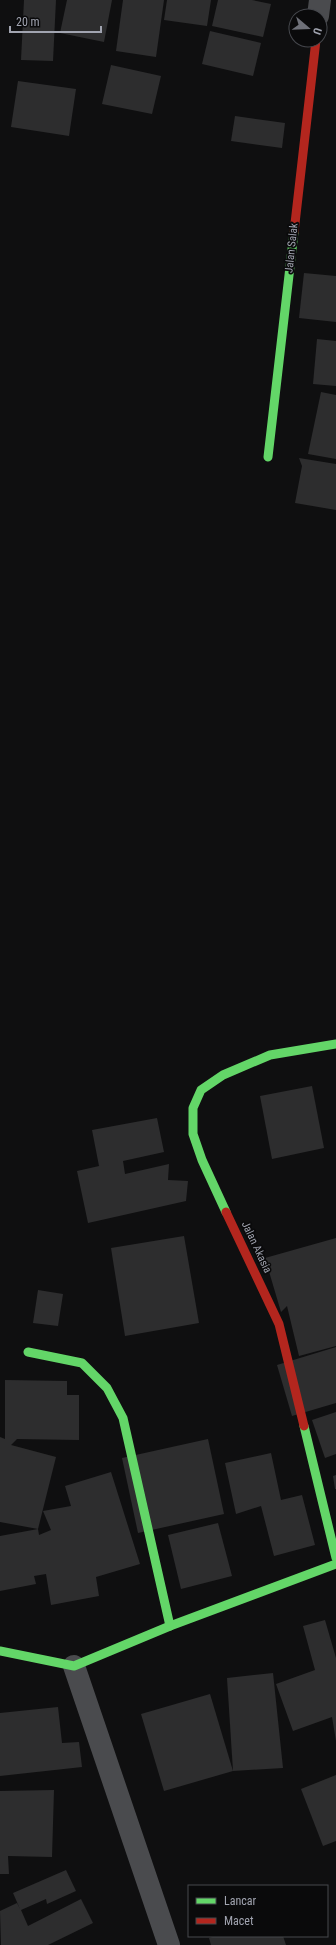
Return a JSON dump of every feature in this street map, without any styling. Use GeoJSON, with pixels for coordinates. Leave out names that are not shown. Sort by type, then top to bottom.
{"type":"FeatureCollection","features":[{"type":"Feature","properties":{"kind":"street","name":"Jalan Salak"},"geometry":{"type":"LineString","coordinates":[[268,457],[315,48]]}},
{"type":"Feature","properties":{"kind":"street","name":"Jalan Akasia"},"geometry":{"type":"LineString","coordinates":[[336,1044],[270,1055],[223,1076],[201,1090],[193,1108],[192,1120],[193,1134],[202,1160],[280,1324],[336,1558]]}},
{"type":"Feature","properties":{"kind":"street"},"geometry":{"type":"LineString","coordinates":[[28,1352],[82,1363],[106,1388],[122,1418],[170,1626]]}},
{"type":"Feature","properties":{"kind":"street"},"geometry":{"type":"LineString","coordinates":[[0,1650],[74,1666],[170,1626],[336,1564]]}},
{"type":"Feature","properties":{"kind":"street"},"geometry":{"type":"LineString","coordinates":[[74,1666],[169,1945]]}},
{"type":"Feature","properties":{"kind":"building"},"geometry":{"type":"Polygon","coordinates":[[[24,0],[56,0],[53,61],[21,60],[24,0]]]}},
{"type":"Feature","properties":{"kind":"building"},"geometry":{"type":"Polygon","coordinates":[[[67,0],[112,0],[104,42],[60,33],[67,0]]]}},
{"type":"Feature","properties":{"kind":"building"},"geometry":{"type":"Polygon","coordinates":[[[123,0],[164,0],[156,57],[116,51],[123,0]]]}},
{"type":"Feature","properties":{"kind":"building"},"geometry":{"type":"Polygon","coordinates":[[[167,0],[211,0],[207,26],[164,20],[167,0]]]}},
{"type":"Feature","properties":{"kind":"building"},"geometry":{"type":"Polygon","coordinates":[[[218,0],[252,0],[271,4],[263,37],[212,26],[218,0]]]}},
{"type":"Feature","properties":{"kind":"building"},"geometry":{"type":"Polygon","coordinates":[[[210,31],[261,43],[253,76],[202,64],[210,31]]]}},
{"type":"Feature","properties":{"kind":"building"},"geometry":{"type":"Polygon","coordinates":[[[111,65],[161,76],[152,114],[102,104],[111,65]]]}},
{"type":"Feature","properties":{"kind":"building"},"geometry":{"type":"Polygon","coordinates":[[[18,81],[76,89],[69,136],[11,127],[18,81]]]}},
{"type":"Feature","properties":{"kind":"building"},"geometry":{"type":"Polygon","coordinates":[[[235,116],[285,123],[282,148],[231,141],[235,116]]]}},
{"type":"Feature","properties":{"kind":"building"},"geometry":{"type":"Polygon","coordinates":[[[304,273],[336,276],[336,322],[299,318],[304,273]]]}},
{"type":"Feature","properties":{"kind":"building"},"geometry":{"type":"Polygon","coordinates":[[[317,339],[336,341],[336,386],[313,384],[317,339]]]}},
{"type":"Feature","properties":{"kind":"building"},"geometry":{"type":"Polygon","coordinates":[[[321,392],[336,395],[336,459],[308,454],[321,392]]]}},
{"type":"Feature","properties":{"kind":"building"},"geometry":{"type":"Polygon","coordinates":[[[299,458],[336,464],[336,510],[295,503],[302,466],[299,458]]]}},
{"type":"Feature","properties":{"kind":"building"},"geometry":{"type":"Polygon","coordinates":[[[312,1086],[324,1148],[272,1159],[260,1096],[312,1086]]]}},
{"type":"Feature","properties":{"kind":"building"},"geometry":{"type":"Polygon","coordinates":[[[157,1118],[164,1152],[123,1161],[125,1174],[169,1164],[168,1180],[188,1181],[186,1201],[88,1223],[77,1171],[108,1164],[99,1166],[92,1130],[157,1118]]]}},
{"type":"Feature","properties":{"kind":"building"},"geometry":{"type":"Polygon","coordinates":[[[184,1236],[199,1323],[125,1336],[111,1248],[184,1236]]]}},
{"type":"Feature","properties":{"kind":"building"},"geometry":{"type":"Polygon","coordinates":[[[336,1238],[336,1346],[299,1356],[287,1306],[281,1312],[265,1258],[336,1238]]]}},
{"type":"Feature","properties":{"kind":"building"},"geometry":{"type":"Polygon","coordinates":[[[38,1290],[63,1294],[58,1326],[33,1323],[38,1290]]]}},
{"type":"Feature","properties":{"kind":"building"},"geometry":{"type":"Polygon","coordinates":[[[336,1347],[336,1403],[292,1416],[277,1365],[336,1347]]]}},
{"type":"Feature","properties":{"kind":"building"},"geometry":{"type":"Polygon","coordinates":[[[5,1380],[67,1381],[67,1395],[79,1395],[79,1440],[17,1439],[11,1445],[56,1457],[38,1529],[0,1522],[0,1437],[5,1439],[5,1380]]]}},
{"type":"Feature","properties":{"kind":"building"},"geometry":{"type":"Polygon","coordinates":[[[336,1412],[336,1454],[325,1458],[312,1420],[336,1412]]]}},
{"type":"Feature","properties":{"kind":"building"},"geometry":{"type":"Polygon","coordinates":[[[208,1439],[224,1514],[138,1533],[122,1458],[208,1439]]]}},
{"type":"Feature","properties":{"kind":"building"},"geometry":{"type":"Polygon","coordinates":[[[271,1453],[281,1500],[302,1495],[315,1545],[274,1556],[261,1506],[236,1514],[225,1463],[271,1453]]]}},
{"type":"Feature","properties":{"kind":"building"},"geometry":{"type":"Polygon","coordinates":[[[111,1472],[140,1564],[96,1577],[99,1596],[51,1605],[46,1574],[34,1576],[36,1584],[0,1591],[0,1536],[38,1529],[39,1535],[51,1530],[43,1511],[71,1506],[65,1486],[111,1472]]]}},
{"type":"Feature","properties":{"kind":"building"},"geometry":{"type":"Polygon","coordinates":[[[336,1475],[336,1489],[335,1489],[333,1476],[336,1475]]]}},
{"type":"Feature","properties":{"kind":"building"},"geometry":{"type":"Polygon","coordinates":[[[218,1523],[232,1576],[181,1589],[168,1535],[218,1523]]]}},
{"type":"Feature","properties":{"kind":"building"},"geometry":{"type":"Polygon","coordinates":[[[325,1620],[336,1658],[336,1741],[332,1717],[293,1731],[276,1684],[315,1670],[303,1626],[325,1620]]]}},
{"type":"Feature","properties":{"kind":"building"},"geometry":{"type":"Polygon","coordinates":[[[273,1673],[283,1768],[233,1771],[227,1678],[273,1673]]]}},
{"type":"Feature","properties":{"kind":"building"},"geometry":{"type":"Polygon","coordinates":[[[210,1694],[233,1771],[164,1791],[141,1714],[210,1694]]]}},
{"type":"Feature","properties":{"kind":"building"},"geometry":{"type":"Polygon","coordinates":[[[58,1707],[62,1743],[79,1742],[82,1767],[0,1776],[0,1713],[58,1707]]]}},
{"type":"Feature","properties":{"kind":"building"},"geometry":{"type":"Polygon","coordinates":[[[336,1775],[336,1841],[323,1846],[301,1789],[336,1775]]]}},
{"type":"Feature","properties":{"kind":"building"},"geometry":{"type":"Polygon","coordinates":[[[54,1790],[52,1857],[8,1856],[9,1874],[0,1874],[0,1791],[54,1790]]]}},
{"type":"Feature","properties":{"kind":"building"},"geometry":{"type":"Polygon","coordinates":[[[66,1870],[76,1891],[47,1904],[46,1899],[21,1910],[28,1926],[81,1899],[93,1923],[48,1945],[1,1945],[0,1911],[17,1903],[20,1909],[13,1893],[66,1870]]]}},
{"type":"Feature","properties":{"kind":"building"},"geometry":{"type":"Polygon","coordinates":[[[283,1937],[286,1945],[211,1945],[209,1938],[283,1937]]]}},
{"type":"Feature","properties":{"kind":"traffic: fast"},"geometry":{"type":"LineString","coordinates":[[268,457],[294,232]]}},
{"type":"Feature","properties":{"kind":"traffic: fast"},"geometry":{"type":"LineString","coordinates":[[226,1212],[202,1160],[193,1134],[193,1108],[201,1090],[223,1075],[270,1055],[336,1044]]}},
{"type":"Feature","properties":{"kind":"traffic: fast"},"geometry":{"type":"LineString","coordinates":[[28,1352],[82,1363],[107,1388],[123,1418],[170,1626]]}},
{"type":"Feature","properties":{"kind":"traffic: fast"},"geometry":{"type":"LineString","coordinates":[[304,1426],[336,1558]]}},
{"type":"Feature","properties":{"kind":"traffic: fast"},"geometry":{"type":"LineString","coordinates":[[0,1651],[74,1666],[170,1626],[336,1564]]}},
{"type":"Feature","properties":{"kind":"traffic: jam"},"geometry":{"type":"LineString","coordinates":[[294,232],[315,48]]}},
{"type":"Feature","properties":{"kind":"traffic: jam"},"geometry":{"type":"LineString","coordinates":[[226,1212],[279,1324],[304,1426]]}}]}
